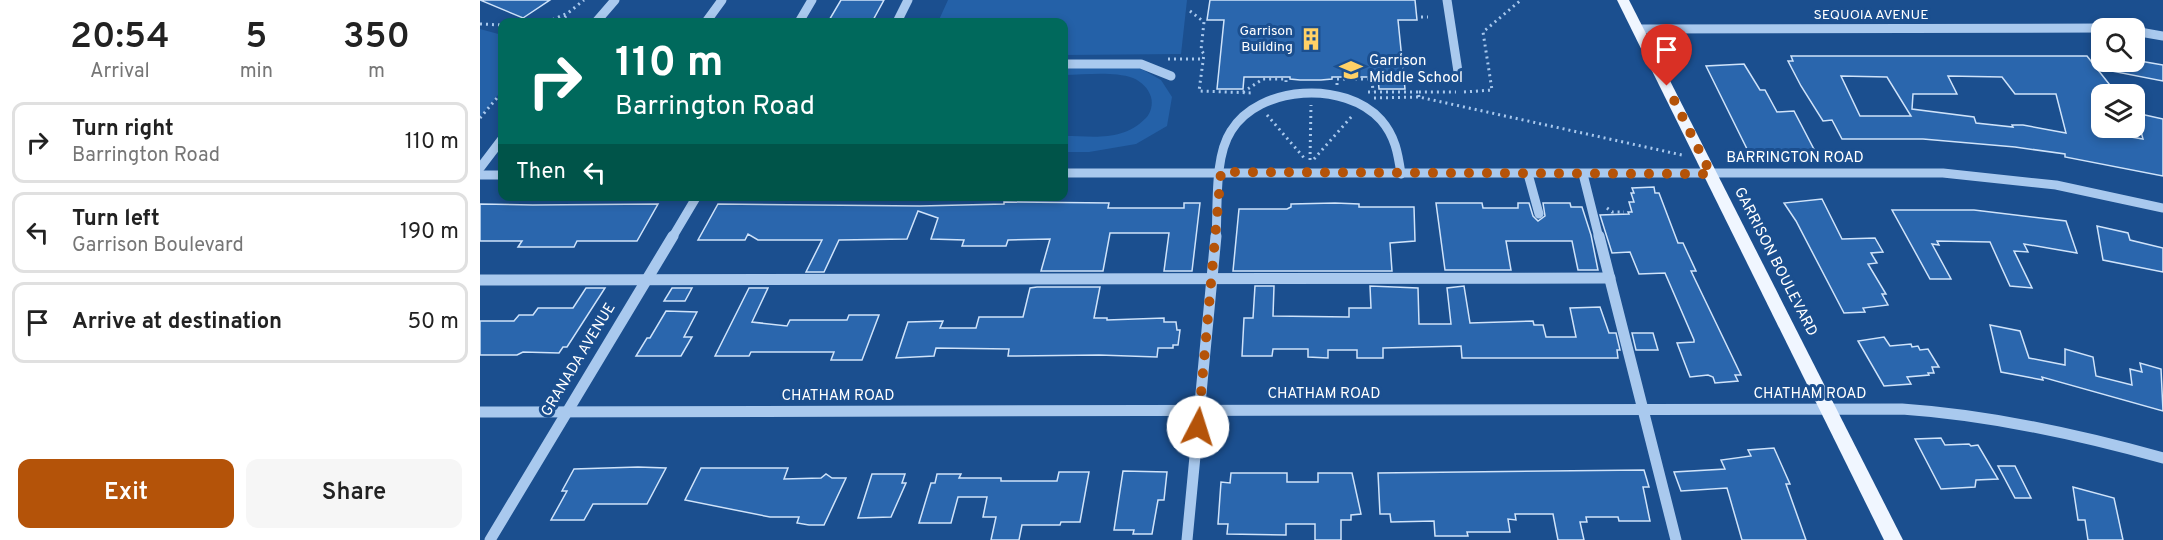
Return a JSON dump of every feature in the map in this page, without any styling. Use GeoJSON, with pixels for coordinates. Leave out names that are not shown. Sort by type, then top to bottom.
{"type":"FeatureCollection","features":[{"type":"Feature","properties":{"kind":"main road","name":"GARRISON BOULEVARD"},"geometry":{"type":"LineString","coordinates":[[1623,0],[1894,540]]}},
{"type":"Feature","properties":{"kind":"street"},"geometry":{"type":"LineString","coordinates":[[599,18],[615,0]]}},
{"type":"Feature","properties":{"kind":"street"},"geometry":{"type":"LineString","coordinates":[[709,18],[722,0]]}},
{"type":"Feature","properties":{"kind":"street"},"geometry":{"type":"LineString","coordinates":[[801,18],[812,0]]}},
{"type":"Feature","properties":{"kind":"street"},"geometry":{"type":"LineString","coordinates":[[899,18],[908,0]]}},
{"type":"Feature","properties":{"kind":"street"},"geometry":{"type":"LineString","coordinates":[[1448,0],[1459,78]]}},
{"type":"Feature","properties":{"kind":"street","name":"SEQUOIA AVENUE"},"geometry":{"type":"LineString","coordinates":[[1638,29],[2091,28]]}},
{"type":"Feature","properties":{"kind":"street"},"geometry":{"type":"LineString","coordinates":[[2145,33],[2163,36]]}},
{"type":"Feature","properties":{"kind":"street"},"geometry":{"type":"LineString","coordinates":[[1068,64],[1141,64],[1172,75]]}},
{"type":"Feature","properties":{"kind":"street"},"geometry":{"type":"LineString","coordinates":[[1187,540],[1213,279],[1222,147],[1228,133],[1252,109],[1270,100],[1309,94],[1332,95],[1352,100],[1369,110],[1392,134],[1401,174]]}},
{"type":"Feature","properties":{"kind":"street"},"geometry":{"type":"LineString","coordinates":[[480,168],[498,144]]}},
{"type":"Feature","properties":{"kind":"street","name":"BARRINGTON ROAD"},"geometry":{"type":"LineString","coordinates":[[1068,173],[1943,173],[2056,185],[2163,208]]}},
{"type":"Feature","properties":{"kind":"street"},"geometry":{"type":"LineString","coordinates":[[1528,174],[1539,214]]}},
{"type":"Feature","properties":{"kind":"street"},"geometry":{"type":"LineString","coordinates":[[1583,174],[1676,540]]}},
{"type":"Feature","properties":{"kind":"street"},"geometry":{"type":"LineString","coordinates":[[480,175],[498,175]]}},
{"type":"Feature","properties":{"kind":"street","name":"GRANADA AVENUE"},"geometry":{"type":"LineString","coordinates":[[490,540],[693,201]]}},
{"type":"Feature","properties":{"kind":"street"},"geometry":{"type":"LineString","coordinates":[[480,280],[1610,278]]}},
{"type":"Feature","properties":{"kind":"street","name":"CHATHAM ROAD"},"geometry":{"type":"LineString","coordinates":[[480,412],[1902,409],[1984,415],[2042,425],[2163,458]]}},
{"type":"Feature","properties":{"kind":"path"},"geometry":{"type":"LineString","coordinates":[[564,18],[584,0]]}},
{"type":"Feature","properties":{"kind":"path"},"geometry":{"type":"LineString","coordinates":[[1363,92],[1489,92],[1492,90],[1483,32],[1521,0]]}},
{"type":"Feature","properties":{"kind":"path"},"geometry":{"type":"LineString","coordinates":[[555,18],[570,11]]}},
{"type":"Feature","properties":{"kind":"path"},"geometry":{"type":"LineString","coordinates":[[1190,11],[1204,22],[1201,50],[1204,54],[1200,92],[1265,93]]}},
{"type":"Feature","properties":{"kind":"path"},"geometry":{"type":"LineString","coordinates":[[1421,17],[1428,17]]}},
{"type":"Feature","properties":{"kind":"path"},"geometry":{"type":"LineString","coordinates":[[480,24],[498,25]]}},
{"type":"Feature","properties":{"kind":"path"},"geometry":{"type":"LineString","coordinates":[[1243,92],[1263,79],[1286,79]]}},
{"type":"Feature","properties":{"kind":"path"},"geometry":{"type":"LineString","coordinates":[[1338,92],[1337,79],[1372,79],[1373,92]]}},
{"type":"Feature","properties":{"kind":"path"},"geometry":{"type":"LineString","coordinates":[[1418,92],[1419,97]]}},
{"type":"Feature","properties":{"kind":"path"},"geometry":{"type":"LineString","coordinates":[[480,118],[498,97]]}},
{"type":"Feature","properties":{"kind":"path"},"geometry":{"type":"LineString","coordinates":[[1368,98],[1419,97],[1682,155]]}},
{"type":"Feature","properties":{"kind":"path"},"geometry":{"type":"LineString","coordinates":[[1310,164],[1311,103]]}},
{"type":"Feature","properties":{"kind":"path"},"geometry":{"type":"LineString","coordinates":[[1263,111],[1310,164]]}},
{"type":"Feature","properties":{"kind":"path"},"geometry":{"type":"LineString","coordinates":[[1310,164],[1357,112]]}},
{"type":"Feature","properties":{"kind":"path"},"geometry":{"type":"LineString","coordinates":[[1604,202],[1612,212],[1624,212]]}},
{"type":"Feature","properties":{"kind":"shaded area"},"geometry":{"type":"Polygon","coordinates":[[[948,0],[1187,0],[1181,54],[1068,55],[1068,18],[940,18],[948,0]]]}},
{"type":"Feature","properties":{"kind":"shaded area"},"geometry":{"type":"Polygon","coordinates":[[[480,29],[498,34],[498,95],[480,117],[480,29]]]}},
{"type":"Feature","properties":{"kind":"shaded area"},"geometry":{"type":"Polygon","coordinates":[[[1068,65],[1136,66],[1161,80],[1172,97],[1167,126],[1136,144],[1089,152],[1068,152],[1068,136],[1097,137],[1118,134],[1137,126],[1150,111],[1151,97],[1142,83],[1133,78],[1107,74],[1068,75],[1068,65]]]}},
{"type":"Feature","properties":{"kind":"building"},"geometry":{"type":"Polygon","coordinates":[[[480,0],[550,0],[523,18],[480,0]]]}},
{"type":"Feature","properties":{"kind":"building"},"geometry":{"type":"Polygon","coordinates":[[[841,0],[884,0],[874,18],[830,18],[841,0]]]}},
{"type":"Feature","properties":{"kind":"building","name":"Garrison Building"},"geometry":{"type":"Polygon","coordinates":[[[1210,0],[1415,0],[1417,20],[1398,20],[1405,89],[1379,89],[1378,77],[1300,80],[1290,79],[1290,77],[1244,77],[1243,89],[1217,89],[1224,20],[1207,20],[1210,0]]]}},
{"type":"Feature","properties":{"kind":"building"},"geometry":{"type":"Polygon","coordinates":[[[1791,56],[2087,56],[2091,61],[2091,72],[2100,72],[2109,84],[2091,84],[2091,138],[2143,139],[2145,138],[2145,115],[2163,119],[2163,176],[2065,157],[2065,154],[2015,147],[1923,139],[1842,139],[1832,120],[1823,121],[1788,61],[1793,61],[1791,56]],[[1841,76],[1860,116],[1911,116],[1887,77],[1841,76]],[[1948,76],[1957,94],[1913,94],[1912,109],[1974,117],[1976,123],[2013,127],[2012,125],[2023,125],[2066,133],[2056,94],[2015,94],[2002,77],[1948,76]]]}},
{"type":"Feature","properties":{"kind":"building"},"geometry":{"type":"Polygon","coordinates":[[[2145,62],[2163,65],[2163,81],[2116,72],[2145,72],[2145,62]]]}},
{"type":"Feature","properties":{"kind":"building"},"geometry":{"type":"Polygon","coordinates":[[[1744,64],[1760,90],[1765,90],[1777,112],[1794,111],[1818,157],[1751,157],[1706,66],[1744,64]]]}},
{"type":"Feature","properties":{"kind":"building"},"geometry":{"type":"Polygon","coordinates":[[[1654,187],[1655,193],[1659,193],[1678,243],[1683,243],[1696,271],[1691,271],[1741,375],[1735,375],[1738,381],[1715,383],[1713,377],[1708,375],[1690,377],[1677,343],[1694,342],[1694,340],[1665,273],[1639,274],[1630,252],[1612,253],[1600,215],[1629,214],[1628,212],[1632,212],[1629,202],[1634,202],[1632,188],[1654,187]]]}},
{"type":"Feature","properties":{"kind":"building"},"geometry":{"type":"Polygon","coordinates":[[[1822,199],[1842,239],[1875,238],[1883,252],[1871,253],[1877,263],[1868,264],[1886,294],[1882,294],[1888,305],[1863,308],[1865,312],[1844,313],[1796,221],[1784,203],[1822,199]]]}},
{"type":"Feature","properties":{"kind":"building"},"geometry":{"type":"Polygon","coordinates":[[[1004,202],[1109,203],[1108,208],[1184,208],[1184,203],[1200,203],[1192,271],[1164,271],[1169,233],[1110,233],[1103,271],[1041,271],[1050,239],[1008,240],[1006,246],[962,246],[964,240],[931,239],[938,218],[918,211],[907,239],[839,240],[824,272],[806,272],[822,240],[758,240],[748,234],[745,240],[698,240],[718,204],[920,206],[1004,204],[1004,202]]]}},
{"type":"Feature","properties":{"kind":"building"},"geometry":{"type":"Polygon","coordinates":[[[1436,203],[1482,203],[1483,208],[1518,208],[1518,203],[1529,203],[1533,216],[1538,221],[1545,216],[1543,203],[1570,203],[1571,207],[1582,207],[1591,235],[1598,270],[1578,270],[1572,241],[1506,241],[1511,270],[1445,270],[1436,203]]]}},
{"type":"Feature","properties":{"kind":"building"},"geometry":{"type":"Polygon","coordinates":[[[480,204],[658,204],[637,241],[577,241],[574,247],[518,247],[522,241],[480,241],[480,204]]]}},
{"type":"Feature","properties":{"kind":"building"},"geometry":{"type":"Polygon","coordinates":[[[1291,204],[1359,204],[1359,207],[1414,207],[1415,241],[1390,243],[1392,271],[1233,271],[1239,209],[1287,209],[1291,207],[1291,204]]]}},
{"type":"Feature","properties":{"kind":"building"},"geometry":{"type":"Polygon","coordinates":[[[1892,210],[1974,210],[2066,221],[2077,253],[2024,244],[2028,252],[2014,251],[2032,288],[2010,286],[1990,242],[1937,241],[1939,245],[1932,244],[1951,279],[1930,279],[1892,210]]]}},
{"type":"Feature","properties":{"kind":"building"},"geometry":{"type":"Polygon","coordinates":[[[2097,226],[2128,233],[2130,240],[2163,248],[2163,272],[2103,260],[2097,226]]]}},
{"type":"Feature","properties":{"kind":"building"},"geometry":{"type":"Polygon","coordinates":[[[1255,286],[1274,286],[1273,316],[1349,317],[1349,308],[1371,308],[1370,286],[1418,288],[1419,324],[1451,324],[1447,288],[1464,286],[1470,323],[1533,321],[1534,325],[1543,325],[1546,337],[1576,337],[1570,308],[1600,307],[1609,333],[1616,333],[1620,350],[1617,350],[1618,358],[1462,358],[1461,346],[1383,348],[1383,358],[1357,358],[1357,350],[1328,350],[1328,358],[1308,357],[1308,349],[1273,349],[1272,356],[1242,356],[1244,318],[1253,318],[1255,286]]]}},
{"type":"Feature","properties":{"kind":"building"},"geometry":{"type":"Polygon","coordinates":[[[1100,287],[1094,318],[1107,318],[1107,320],[1164,318],[1164,322],[1176,322],[1177,330],[1180,330],[1178,345],[1173,345],[1173,348],[1158,348],[1157,357],[1008,356],[1009,349],[936,348],[934,356],[896,358],[908,322],[943,321],[940,328],[976,328],[979,317],[1023,317],[1030,288],[1100,287]]]}},
{"type":"Feature","properties":{"kind":"building"},"geometry":{"type":"Polygon","coordinates":[[[586,288],[605,288],[567,347],[563,347],[559,353],[523,352],[517,355],[480,355],[480,321],[514,321],[519,315],[533,315],[538,308],[573,308],[586,288]]]}},
{"type":"Feature","properties":{"kind":"building"},"geometry":{"type":"Polygon","coordinates":[[[672,288],[692,288],[685,301],[664,301],[672,288]]]}},
{"type":"Feature","properties":{"kind":"building"},"geometry":{"type":"Polygon","coordinates":[[[749,288],[768,288],[752,322],[787,326],[790,320],[847,320],[849,315],[879,315],[862,360],[831,360],[834,352],[751,352],[749,356],[715,356],[749,288]]]}},
{"type":"Feature","properties":{"kind":"building"},"geometry":{"type":"Polygon","coordinates":[[[666,311],[697,312],[684,337],[692,337],[681,356],[636,356],[647,338],[650,338],[666,311]]]}},
{"type":"Feature","properties":{"kind":"building"},"geometry":{"type":"Polygon","coordinates":[[[1990,325],[2020,331],[2029,358],[2065,365],[2065,349],[2093,357],[2096,376],[2132,385],[2130,369],[2142,372],[2140,363],[2161,369],[2163,411],[2042,377],[2043,380],[2001,372],[1990,325]]]}},
{"type":"Feature","properties":{"kind":"building"},"geometry":{"type":"Polygon","coordinates":[[[1632,333],[1653,333],[1658,350],[1636,350],[1632,333]]]}},
{"type":"Feature","properties":{"kind":"building"},"geometry":{"type":"Polygon","coordinates":[[[1884,337],[1890,346],[1911,344],[1912,347],[1918,346],[1920,350],[1928,349],[1939,367],[1932,367],[1934,373],[1928,373],[1929,375],[1907,377],[1911,384],[1884,386],[1858,341],[1884,337]]]}},
{"type":"Feature","properties":{"kind":"building"},"geometry":{"type":"Polygon","coordinates":[[[1941,438],[1945,445],[1978,445],[1998,479],[1976,480],[1975,487],[1941,489],[1915,439],[1941,438]]]}},
{"type":"Feature","properties":{"kind":"building"},"geometry":{"type":"Polygon","coordinates":[[[1774,448],[1790,484],[1786,484],[1806,540],[1742,540],[1727,488],[1681,491],[1674,472],[1725,469],[1721,460],[1751,456],[1748,450],[1774,448]]]}},
{"type":"Feature","properties":{"kind":"building"},"geometry":{"type":"Polygon","coordinates":[[[1998,466],[2015,466],[2031,498],[2015,498],[1998,466]]]}},
{"type":"Feature","properties":{"kind":"building"},"geometry":{"type":"Polygon","coordinates":[[[666,468],[647,504],[593,504],[584,520],[551,520],[567,491],[562,491],[574,469],[666,468]]]}},
{"type":"Feature","properties":{"kind":"building"},"geometry":{"type":"Polygon","coordinates":[[[701,468],[788,468],[784,479],[821,478],[826,474],[832,478],[846,478],[824,525],[809,525],[797,523],[799,517],[770,517],[685,500],[701,468]]]}},
{"type":"Feature","properties":{"kind":"building"},"geometry":{"type":"Polygon","coordinates":[[[1644,470],[1649,487],[1643,487],[1650,521],[1619,521],[1618,517],[1586,517],[1587,522],[1580,522],[1584,540],[1558,540],[1553,514],[1515,514],[1516,520],[1508,519],[1510,532],[1467,532],[1468,536],[1435,536],[1434,521],[1391,522],[1390,514],[1380,514],[1378,473],[1644,470]]]}},
{"type":"Feature","properties":{"kind":"building"},"geometry":{"type":"Polygon","coordinates":[[[1123,471],[1167,472],[1164,500],[1158,500],[1152,534],[1133,534],[1134,530],[1114,530],[1123,471]]]}},
{"type":"Feature","properties":{"kind":"building"},"geometry":{"type":"Polygon","coordinates":[[[1059,472],[1089,472],[1080,522],[1061,522],[1060,525],[1022,525],[1019,540],[991,540],[996,517],[983,517],[987,497],[958,497],[951,523],[919,523],[931,483],[935,483],[937,474],[961,474],[959,478],[1001,478],[1001,481],[1057,481],[1059,472]]]}},
{"type":"Feature","properties":{"kind":"building"},"geometry":{"type":"Polygon","coordinates":[[[1231,473],[1287,473],[1287,482],[1318,482],[1318,473],[1352,473],[1361,514],[1351,515],[1351,520],[1341,520],[1341,540],[1315,540],[1315,524],[1286,524],[1286,535],[1227,534],[1228,524],[1218,524],[1221,482],[1230,483],[1231,473]]]}},
{"type":"Feature","properties":{"kind":"building"},"geometry":{"type":"Polygon","coordinates":[[[872,474],[905,474],[902,483],[906,483],[891,517],[858,518],[872,474]]]}},
{"type":"Feature","properties":{"kind":"building"},"geometry":{"type":"Polygon","coordinates":[[[2073,487],[2114,498],[2123,540],[2088,540],[2085,520],[2078,520],[2073,487]]]}},
{"type":"Feature","properties":{"kind":"place","name":"Garrison Building"},"geometry":{"type":"Point","coordinates":[1311,39]}},
{"type":"Feature","properties":{"kind":"place","name":"Garrison Middle School"},"geometry":{"type":"Point","coordinates":[1351,70]}},
{"type":"Feature","properties":{"kind":"route"},"geometry":{"type":"LineString","coordinates":[[1198,427],[1221,172],[1711,174],[1667,86]]}}]}
